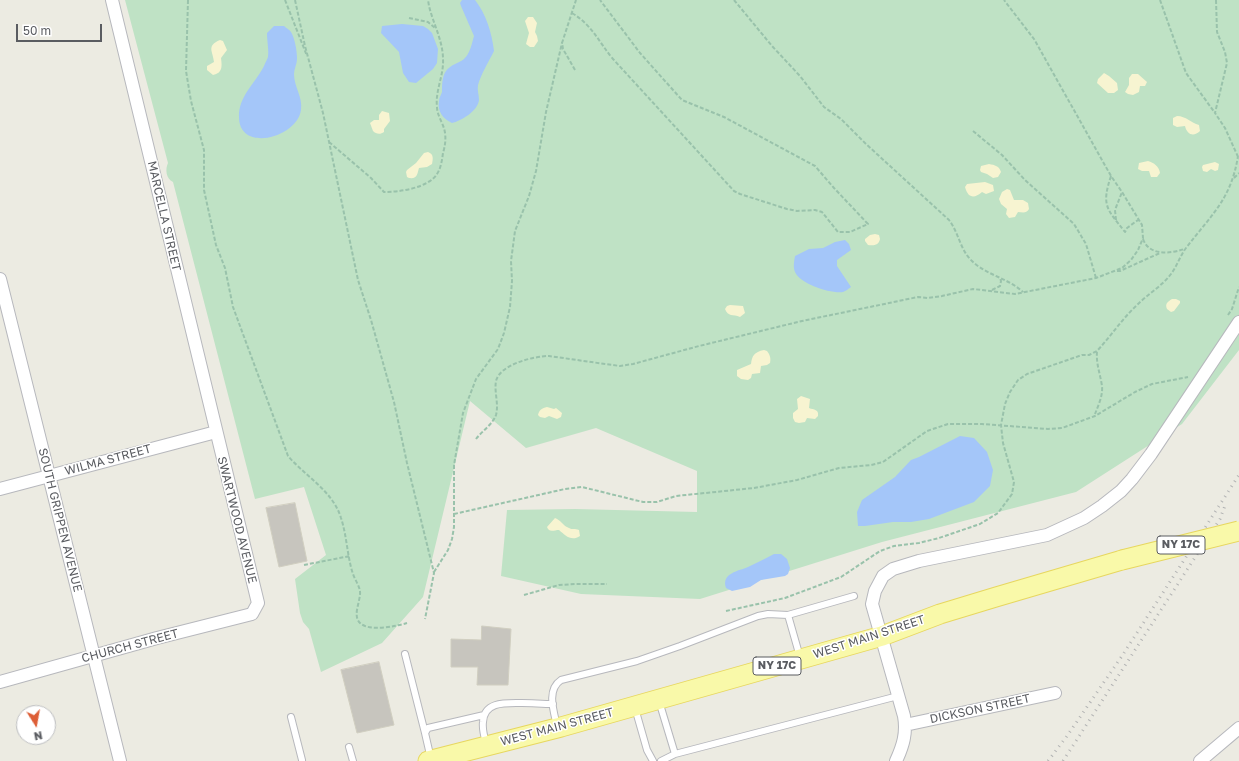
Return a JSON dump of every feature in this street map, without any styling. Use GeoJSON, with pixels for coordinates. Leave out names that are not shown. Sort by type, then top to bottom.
{"type":"FeatureCollection","features":[{"type":"Feature","properties":{"kind":"main road","name":"WEST MAIN STREET"},"geometry":{"type":"LineString","coordinates":[[430,761],[557,728],[882,636],[940,614],[1122,560],[1239,531]]}},
{"type":"Feature","properties":{"kind":"street","name":"MARCELLA STREET"},"geometry":{"type":"LineString","coordinates":[[112,0],[216,432]]}},
{"type":"Feature","properties":{"kind":"street","name":"SOUTH GRIPPEN AVENUE"},"geometry":{"type":"LineString","coordinates":[[0,279],[120,761]]}},
{"type":"Feature","properties":{"kind":"street"},"geometry":{"type":"LineString","coordinates":[[896,761],[903,744],[905,725],[882,636],[872,604],[874,591],[883,576],[893,569],[919,561],[1047,535],[1084,518],[1102,506],[1121,491],[1151,454],[1239,322]]}},
{"type":"Feature","properties":{"kind":"street","name":"WILMA STREET"},"geometry":{"type":"LineString","coordinates":[[0,489],[216,432]]}},
{"type":"Feature","properties":{"kind":"street","name":"SWARTWOOD AVENUE"},"geometry":{"type":"LineString","coordinates":[[216,432],[258,602],[256,607]]}},
{"type":"Feature","properties":{"kind":"street","name":"CHURCH STREET"},"geometry":{"type":"LineString","coordinates":[[0,682],[157,638],[252,614],[256,607]]}},
{"type":"Feature","properties":{"kind":"street","name":"DICKSON STREET"},"geometry":{"type":"LineString","coordinates":[[905,725],[1055,693]]}},
{"type":"Feature","properties":{"kind":"street"},"geometry":{"type":"LineString","coordinates":[[1200,761],[1239,728]]}},
{"type":"Feature","properties":{"kind":"lane"},"geometry":{"type":"LineString","coordinates":[[557,728],[552,696],[556,683],[561,680],[637,661],[758,616],[768,614],[788,615],[854,596]]}},
{"type":"Feature","properties":{"kind":"lane"},"geometry":{"type":"LineString","coordinates":[[788,615],[801,659]]}},
{"type":"Feature","properties":{"kind":"lane"},"geometry":{"type":"LineString","coordinates":[[405,654],[425,733],[430,761]]}},
{"type":"Feature","properties":{"kind":"lane"},"geometry":{"type":"LineString","coordinates":[[661,761],[675,754],[898,696]]}},
{"type":"Feature","properties":{"kind":"lane"},"geometry":{"type":"LineString","coordinates":[[659,699],[675,754]]}},
{"type":"Feature","properties":{"kind":"lane"},"geometry":{"type":"LineString","coordinates":[[486,746],[483,729],[484,715],[490,707],[501,703],[553,704]]}},
{"type":"Feature","properties":{"kind":"lane"},"geometry":{"type":"LineString","coordinates":[[634,706],[647,750],[653,761]]}},
{"type":"Feature","properties":{"kind":"lane"},"geometry":{"type":"LineString","coordinates":[[425,733],[428,728],[484,715]]}},
{"type":"Feature","properties":{"kind":"lane"},"geometry":{"type":"LineString","coordinates":[[291,716],[302,760]]}},
{"type":"Feature","properties":{"kind":"lane"},"geometry":{"type":"LineString","coordinates":[[349,747],[353,761]]}},
{"type":"Feature","properties":{"kind":"path"},"geometry":{"type":"LineString","coordinates":[[188,0],[186,71],[191,100],[204,150],[204,190],[216,245],[225,268],[233,307],[288,456],[319,485],[332,500],[341,515],[353,574],[360,591],[357,619],[366,627],[382,628],[407,623]]}},
{"type":"Feature","properties":{"kind":"path"},"geometry":{"type":"LineString","coordinates":[[285,0],[310,66]]}},
{"type":"Feature","properties":{"kind":"path"},"geometry":{"type":"LineString","coordinates":[[295,0],[310,66],[323,113],[358,280],[394,402],[407,463],[434,573]]}},
{"type":"Feature","properties":{"kind":"path"},"geometry":{"type":"LineString","coordinates":[[328,142],[384,192],[394,192],[420,186],[430,182],[437,174],[440,168],[446,140],[445,130],[438,115],[436,106],[443,58],[428,0]]}},
{"type":"Feature","properties":{"kind":"path"},"geometry":{"type":"LineString","coordinates":[[425,619],[434,573],[448,550],[452,540],[454,528],[454,465],[463,413],[476,379],[498,349],[504,333],[510,307],[512,280],[511,261],[515,232],[529,196],[536,171],[546,112],[562,43],[576,0]]}},
{"type":"Feature","properties":{"kind":"path"},"geometry":{"type":"LineString","coordinates":[[572,13],[583,20],[596,34],[613,58],[734,191],[787,209],[796,211],[815,210],[822,212],[838,232],[850,232],[868,224],[815,166],[724,117],[682,100],[640,52],[600,0]]}},
{"type":"Feature","properties":{"kind":"path"},"geometry":{"type":"LineString","coordinates":[[734,0],[757,29],[800,76],[824,107],[841,119],[949,220],[962,248],[971,260],[978,266],[1017,286],[1023,292]]}},
{"type":"Feature","properties":{"kind":"path"},"geometry":{"type":"LineString","coordinates":[[476,439],[495,416],[497,404],[496,381],[499,374],[504,369],[524,360],[540,356],[549,356],[620,366],[633,364],[802,321],[918,297],[928,298],[942,296],[973,289],[1014,294],[1096,278],[1122,268],[1131,260],[1138,250],[1142,238],[1142,226],[1111,176],[1034,39],[1004,0]]}},
{"type":"Feature","properties":{"kind":"path"},"geometry":{"type":"LineString","coordinates":[[726,611],[785,598],[841,577],[880,551],[894,546],[919,543],[939,538],[980,524],[998,513],[1012,494],[1014,482],[1003,443],[1001,425],[1005,404],[1010,392],[1018,380],[1027,374],[1075,357],[1089,355],[1097,351],[1136,305],[1162,284],[1171,274],[1185,249],[1208,222],[1222,201],[1233,179],[1238,158],[1225,128],[1186,73],[1160,0]]}},
{"type":"Feature","properties":{"kind":"path"},"geometry":{"type":"LineString","coordinates":[[1215,113],[1227,62],[1225,52],[1217,32],[1216,0]]}},
{"type":"Feature","properties":{"kind":"path"},"geometry":{"type":"LineString","coordinates":[[409,18],[428,22],[436,29]]}},
{"type":"Feature","properties":{"kind":"path"},"geometry":{"type":"LineString","coordinates":[[562,43],[563,49],[575,70]]}},
{"type":"Feature","properties":{"kind":"path"},"geometry":{"type":"LineString","coordinates":[[973,132],[1002,155],[1025,180],[1074,224],[1086,244],[1096,278]]}},
{"type":"Feature","properties":{"kind":"path"},"geometry":{"type":"LineString","coordinates":[[1233,179],[1239,173]]}},
{"type":"Feature","properties":{"kind":"path"},"geometry":{"type":"LineString","coordinates":[[1111,176],[1107,192],[1107,207],[1125,232],[1127,228],[1139,220]]}},
{"type":"Feature","properties":{"kind":"path"},"geometry":{"type":"LineString","coordinates":[[1117,221],[1115,210],[1122,192]]}},
{"type":"Feature","properties":{"kind":"path"},"geometry":{"type":"LineString","coordinates":[[1142,238],[1145,245],[1160,253]]}},
{"type":"Feature","properties":{"kind":"path"},"geometry":{"type":"LineString","coordinates":[[1116,271],[1120,272],[1160,253],[1185,249]]}},
{"type":"Feature","properties":{"kind":"path"},"geometry":{"type":"LineString","coordinates":[[991,291],[1000,286],[1001,281],[999,277]]}},
{"type":"Feature","properties":{"kind":"path"},"geometry":{"type":"LineString","coordinates":[[1228,315],[1232,309],[1239,287]]}},
{"type":"Feature","properties":{"kind":"path"},"geometry":{"type":"LineString","coordinates":[[1095,416],[1100,401],[1102,388],[1096,362],[1097,351]]}},
{"type":"Feature","properties":{"kind":"path"},"geometry":{"type":"LineString","coordinates":[[454,514],[565,489],[582,487],[643,502],[657,502],[676,496],[754,488],[797,480],[839,468],[871,465],[883,462],[894,456],[927,431],[948,424],[1001,425],[1048,429],[1062,428],[1095,416],[1135,392],[1152,384],[1188,377]]}},
{"type":"Feature","properties":{"kind":"path"},"geometry":{"type":"LineString","coordinates":[[304,565],[350,556]]}},
{"type":"Feature","properties":{"kind":"path"},"geometry":{"type":"LineString","coordinates":[[524,595],[559,585],[607,584]]}},
{"type":"Feature","properties":{"kind":"green space"},"geometry":{"type":"Polygon","coordinates":[[[125,0],[1239,0],[1239,350],[1182,424],[1076,492],[882,542],[700,599],[581,594],[501,576],[507,510],[575,509],[697,512],[697,471],[596,428],[526,448],[470,401],[423,597],[382,643],[321,672],[309,629],[303,622],[300,613],[295,579],[326,555],[304,487],[255,499],[173,182],[169,179],[167,174],[168,163],[125,0]]]}},
{"type":"Feature","properties":{"kind":"sand"},"geometry":{"type":"Polygon","coordinates":[[[528,17],[533,17],[537,23],[535,32],[538,41],[534,47],[530,47],[526,44],[529,33],[525,21],[528,17]]]}},
{"type":"Feature","properties":{"kind":"sand"},"geometry":{"type":"Polygon","coordinates":[[[220,40],[223,41],[227,50],[221,58],[222,66],[219,73],[213,75],[207,70],[207,66],[214,62],[211,49],[213,44],[220,40]]]}},
{"type":"Feature","properties":{"kind":"sand"},"geometry":{"type":"Polygon","coordinates":[[[1104,73],[1117,83],[1118,90],[1114,93],[1108,93],[1097,83],[1098,79],[1104,73]]]}},
{"type":"Feature","properties":{"kind":"sand"},"geometry":{"type":"Polygon","coordinates":[[[1132,74],[1138,74],[1147,82],[1145,86],[1140,86],[1139,92],[1133,95],[1125,92],[1129,85],[1129,78],[1132,74]]]}},
{"type":"Feature","properties":{"kind":"sand"},"geometry":{"type":"Polygon","coordinates":[[[382,111],[389,113],[390,121],[384,129],[384,132],[378,134],[373,131],[370,123],[374,120],[379,120],[379,115],[382,111]]]}},
{"type":"Feature","properties":{"kind":"sand"},"geometry":{"type":"Polygon","coordinates":[[[1177,116],[1183,117],[1199,125],[1200,131],[1195,134],[1191,134],[1187,131],[1185,126],[1177,127],[1173,125],[1173,118],[1177,116]]]}},
{"type":"Feature","properties":{"kind":"sand"},"geometry":{"type":"Polygon","coordinates":[[[428,152],[432,155],[432,164],[427,167],[419,168],[416,177],[407,177],[407,170],[416,163],[424,153],[428,152]]]}},
{"type":"Feature","properties":{"kind":"sand"},"geometry":{"type":"Polygon","coordinates":[[[1148,161],[1159,168],[1160,173],[1157,177],[1151,177],[1149,171],[1142,171],[1138,169],[1139,163],[1148,161]]]}},
{"type":"Feature","properties":{"kind":"sand"},"geometry":{"type":"Polygon","coordinates":[[[1215,162],[1219,164],[1218,170],[1215,171],[1211,169],[1207,172],[1203,171],[1203,165],[1215,162]]]}},
{"type":"Feature","properties":{"kind":"sand"},"geometry":{"type":"Polygon","coordinates":[[[989,164],[995,165],[999,168],[1001,172],[998,177],[993,178],[981,172],[981,166],[989,164]]]}},
{"type":"Feature","properties":{"kind":"sand"},"geometry":{"type":"Polygon","coordinates":[[[985,182],[993,185],[994,191],[986,194],[982,192],[976,196],[972,196],[966,191],[965,187],[967,184],[985,182]]]}},
{"type":"Feature","properties":{"kind":"sand"},"geometry":{"type":"Polygon","coordinates":[[[1007,189],[1010,190],[1014,200],[1023,200],[1028,203],[1029,209],[1027,212],[1018,212],[1015,217],[1009,218],[1006,214],[1007,209],[1001,204],[999,199],[1002,192],[1007,189]]]}},
{"type":"Feature","properties":{"kind":"sand"},"geometry":{"type":"Polygon","coordinates":[[[870,235],[879,235],[879,243],[868,245],[865,239],[870,235]]]}},
{"type":"Feature","properties":{"kind":"sand"},"geometry":{"type":"Polygon","coordinates":[[[1172,299],[1180,301],[1180,303],[1174,311],[1171,312],[1167,309],[1166,304],[1172,299]]]}},
{"type":"Feature","properties":{"kind":"sand"},"geometry":{"type":"Polygon","coordinates":[[[730,305],[743,306],[745,313],[740,317],[729,314],[725,309],[730,305]]]}},
{"type":"Feature","properties":{"kind":"sand"},"geometry":{"type":"Polygon","coordinates":[[[764,350],[770,355],[770,363],[761,366],[760,373],[752,374],[751,378],[748,380],[741,379],[737,376],[737,370],[751,364],[754,355],[764,350]]]}},
{"type":"Feature","properties":{"kind":"sand"},"geometry":{"type":"Polygon","coordinates":[[[801,396],[810,399],[809,408],[817,411],[818,416],[815,419],[807,418],[805,422],[799,423],[795,422],[793,413],[798,409],[797,399],[801,396]]]}},
{"type":"Feature","properties":{"kind":"sand"},"geometry":{"type":"Polygon","coordinates":[[[547,407],[554,409],[556,408],[562,413],[561,417],[557,419],[549,416],[545,418],[540,417],[538,415],[540,411],[547,407]]]}},
{"type":"Feature","properties":{"kind":"sand"},"geometry":{"type":"Polygon","coordinates":[[[555,518],[571,529],[579,530],[580,536],[577,538],[571,538],[559,530],[549,530],[547,527],[555,518]]]}},
{"type":"Feature","properties":{"kind":"water"},"geometry":{"type":"Polygon","coordinates":[[[462,0],[475,0],[479,5],[488,24],[494,51],[478,85],[479,100],[476,108],[460,120],[452,123],[443,117],[439,108],[443,78],[448,69],[466,57],[474,36],[460,3],[462,0]]]}},
{"type":"Feature","properties":{"kind":"water"},"geometry":{"type":"Polygon","coordinates":[[[402,24],[423,26],[428,29],[432,33],[438,49],[437,63],[433,69],[416,83],[409,82],[403,73],[399,52],[381,33],[382,26],[402,24]]]}},
{"type":"Feature","properties":{"kind":"water"},"geometry":{"type":"Polygon","coordinates":[[[274,26],[284,26],[290,31],[294,38],[297,63],[294,72],[294,79],[301,101],[301,110],[297,120],[290,128],[280,134],[268,138],[258,138],[248,135],[242,128],[239,110],[244,96],[261,72],[268,58],[267,33],[274,26]]]}},
{"type":"Feature","properties":{"kind":"water"},"geometry":{"type":"Polygon","coordinates":[[[845,240],[849,244],[851,250],[837,260],[837,266],[851,287],[846,291],[838,292],[824,290],[809,284],[795,272],[795,256],[809,249],[823,248],[835,242],[845,240]]]}},
{"type":"Feature","properties":{"kind":"water"},"geometry":{"type":"Polygon","coordinates":[[[960,436],[974,438],[987,452],[993,470],[990,486],[974,502],[929,519],[911,522],[893,522],[858,526],[857,512],[862,500],[895,477],[911,460],[960,436]]]}},
{"type":"Feature","properties":{"kind":"water"},"geometry":{"type":"Polygon","coordinates":[[[774,554],[781,554],[787,559],[790,568],[788,574],[785,576],[761,580],[750,587],[732,591],[726,588],[726,579],[732,573],[774,554]]]}},
{"type":"Feature","properties":{"kind":"building"},"geometry":{"type":"Polygon","coordinates":[[[295,503],[307,561],[279,567],[266,508],[295,503]]]}},
{"type":"Feature","properties":{"kind":"building"},"geometry":{"type":"Polygon","coordinates":[[[482,626],[511,629],[508,685],[477,685],[478,667],[451,667],[451,639],[481,640],[482,626]]]}},
{"type":"Feature","properties":{"kind":"building"},"geometry":{"type":"Polygon","coordinates":[[[379,662],[394,725],[357,733],[341,670],[379,662]]]}},
{"type":"Feature","properties":{"kind":"railway"},"geometry":{"type":"LineString","coordinates":[[1048,761],[1122,656],[1239,475]]}},
{"type":"Feature","properties":{"kind":"railway"},"geometry":{"type":"LineString","coordinates":[[1063,761],[1220,519],[1226,503]]}}]}
